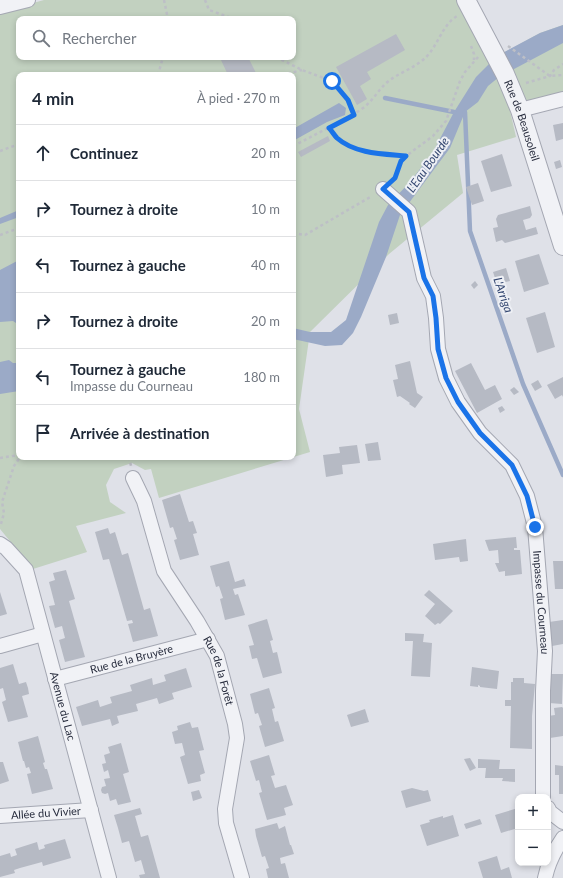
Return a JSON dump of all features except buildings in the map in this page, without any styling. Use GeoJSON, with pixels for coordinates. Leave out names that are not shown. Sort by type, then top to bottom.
{"type":"FeatureCollection","features":[{"type":"Feature","properties":{"kind":"street"},"geometry":{"type":"LineString","coordinates":[[0,7],[28,0]]}},
{"type":"Feature","properties":{"kind":"street","name":"Rue de Beausoleil"},"geometry":{"type":"LineString","coordinates":[[462,8],[491,47],[508,81],[520,110],[563,246]]}},
{"type":"Feature","properties":{"kind":"street"},"geometry":{"type":"LineString","coordinates":[[520,110],[563,99]]}},
{"type":"Feature","properties":{"kind":"street","name":"Impasse du Courneau"},"geometry":{"type":"LineString","coordinates":[[383,189],[409,212],[424,278],[433,296],[438,349],[446,378],[458,402],[480,433],[512,465],[527,496],[535,527],[545,651],[543,705],[544,794]]}},
{"type":"Feature","properties":{"kind":"street","name":"Rue de la Forêt"},"geometry":{"type":"LineString","coordinates":[[133,478],[144,502],[164,571],[208,639],[217,656],[235,724],[237,738],[226,809],[226,823],[242,878]]}},
{"type":"Feature","properties":{"kind":"street","name":"Avenue du Lac"},"geometry":{"type":"LineString","coordinates":[[0,544],[6,548],[26,570],[109,878]]}},
{"type":"Feature","properties":{"kind":"street"},"geometry":{"type":"LineString","coordinates":[[0,646],[43,634]]}},
{"type":"Feature","properties":{"kind":"street","name":"Rue de la Bruyère"},"geometry":{"type":"LineString","coordinates":[[55,679],[208,639]]}},
{"type":"Feature","properties":{"kind":"street","name":"Allée du Vivier"},"geometry":{"type":"LineString","coordinates":[[0,816],[91,810]]}},
{"type":"Feature","properties":{"kind":"street"},"geometry":{"type":"LineString","coordinates":[[551,813],[563,822]]}},
{"type":"Feature","properties":{"kind":"street"},"geometry":{"type":"LineString","coordinates":[[545,878],[548,865],[563,838]]}},
{"type":"Feature","properties":{"kind":"path"},"geometry":{"type":"LineString","coordinates":[[164,0],[167,16]]}},
{"type":"Feature","properties":{"kind":"path"},"geometry":{"type":"LineString","coordinates":[[205,0],[209,10],[226,16]]}},
{"type":"Feature","properties":{"kind":"path"},"geometry":{"type":"LineString","coordinates":[[296,144],[354,115],[372,100],[383,85],[423,60],[435,45],[443,29],[462,8]]}},
{"type":"Feature","properties":{"kind":"path"},"geometry":{"type":"LineString","coordinates":[[296,234],[304,235],[383,189],[395,178],[401,161],[433,136],[446,121],[454,95],[465,72],[472,65],[474,60],[491,47]]}},
{"type":"Feature","properties":{"kind":"path"},"geometry":{"type":"LineString","coordinates":[[510,47],[550,76]]}},
{"type":"Feature","properties":{"kind":"path"},"geometry":{"type":"LineString","coordinates":[[159,72],[162,60]]}},
{"type":"Feature","properties":{"kind":"path"},"geometry":{"type":"LineString","coordinates":[[282,60],[302,70],[332,81],[348,100],[354,115]]}},
{"type":"Feature","properties":{"kind":"path"},"geometry":{"type":"LineString","coordinates":[[550,76],[554,70],[563,64]]}},
{"type":"Feature","properties":{"kind":"path"},"geometry":{"type":"LineString","coordinates":[[294,72],[302,70]]}},
{"type":"Feature","properties":{"kind":"path"},"geometry":{"type":"LineString","coordinates":[[508,81],[563,75]]}},
{"type":"Feature","properties":{"kind":"path"},"geometry":{"type":"LineString","coordinates":[[329,128],[336,137],[344,143],[359,149],[378,154],[406,156]]}},
{"type":"Feature","properties":{"kind":"path"},"geometry":{"type":"LineString","coordinates":[[0,151],[16,145]]}},
{"type":"Feature","properties":{"kind":"path"},"geometry":{"type":"LineString","coordinates":[[0,235],[16,229]]}},
{"type":"Feature","properties":{"kind":"path"},"geometry":{"type":"LineString","coordinates":[[0,458],[16,456]]}},
{"type":"Feature","properties":{"kind":"path"},"geometry":{"type":"LineString","coordinates":[[2,502],[17,460]]}},
{"type":"Feature","properties":{"kind":"path"},"geometry":{"type":"LineString","coordinates":[[0,498],[4,513],[1,524]]}},
{"type":"Feature","properties":{"kind":"green space"},"geometry":{"type":"Polygon","coordinates":[[[44,0],[466,0],[496,57],[540,33],[563,25],[563,99],[535,106],[506,93],[516,137],[457,155],[463,193],[389,254],[310,332],[299,409],[310,452],[296,456],[296,72],[16,72],[16,460],[284,460],[159,498],[151,469],[145,470],[132,463],[114,469],[106,485],[110,502],[126,513],[76,526],[87,552],[33,569],[0,529],[0,12],[44,0]]]}},
{"type":"Feature","properties":{"kind":"water","name":"L'Eau Bourde"},"geometry":{"type":"Polygon","coordinates":[[[563,25],[563,43],[499,77],[488,86],[478,102],[465,112],[450,148],[400,215],[386,257],[353,333],[342,345],[325,346],[296,340],[296,329],[310,332],[331,332],[346,320],[379,222],[388,205],[410,182],[433,152],[454,112],[476,77],[497,56],[540,33],[563,25]]]}},
{"type":"Feature","properties":{"kind":"water"},"geometry":{"type":"Polygon","coordinates":[[[339,103],[346,108],[345,115],[327,122],[296,139],[296,127],[339,103]]]}},
{"type":"Feature","properties":{"kind":"water"},"geometry":{"type":"Polygon","coordinates":[[[16,211],[16,218],[0,224],[0,218],[16,211]]]}},
{"type":"Feature","properties":{"kind":"water"},"geometry":{"type":"Polygon","coordinates":[[[16,262],[16,323],[13,321],[0,322],[0,270],[16,262]]]}},
{"type":"Feature","properties":{"kind":"water"},"geometry":{"type":"Polygon","coordinates":[[[9,360],[16,363],[16,391],[0,394],[0,362],[9,360]]]}},
{"type":"Feature","properties":{"kind":"waterway"},"geometry":{"type":"LineString","coordinates":[[385,98],[454,112]]}},
{"type":"Feature","properties":{"kind":"waterway","name":"L'Arriga"},"geometry":{"type":"LineString","coordinates":[[465,112],[470,231],[523,384],[563,475]]}},
{"type":"Feature","properties":{"kind":"route"},"geometry":{"type":"LineString","coordinates":[[332,81],[348,100],[354,115],[329,128],[336,137],[344,143],[359,149],[378,154],[406,156],[401,161],[395,178],[383,189],[409,212],[424,278],[433,296],[438,349],[446,378],[458,402],[480,433],[512,465],[527,496],[535,527]]}}]}
